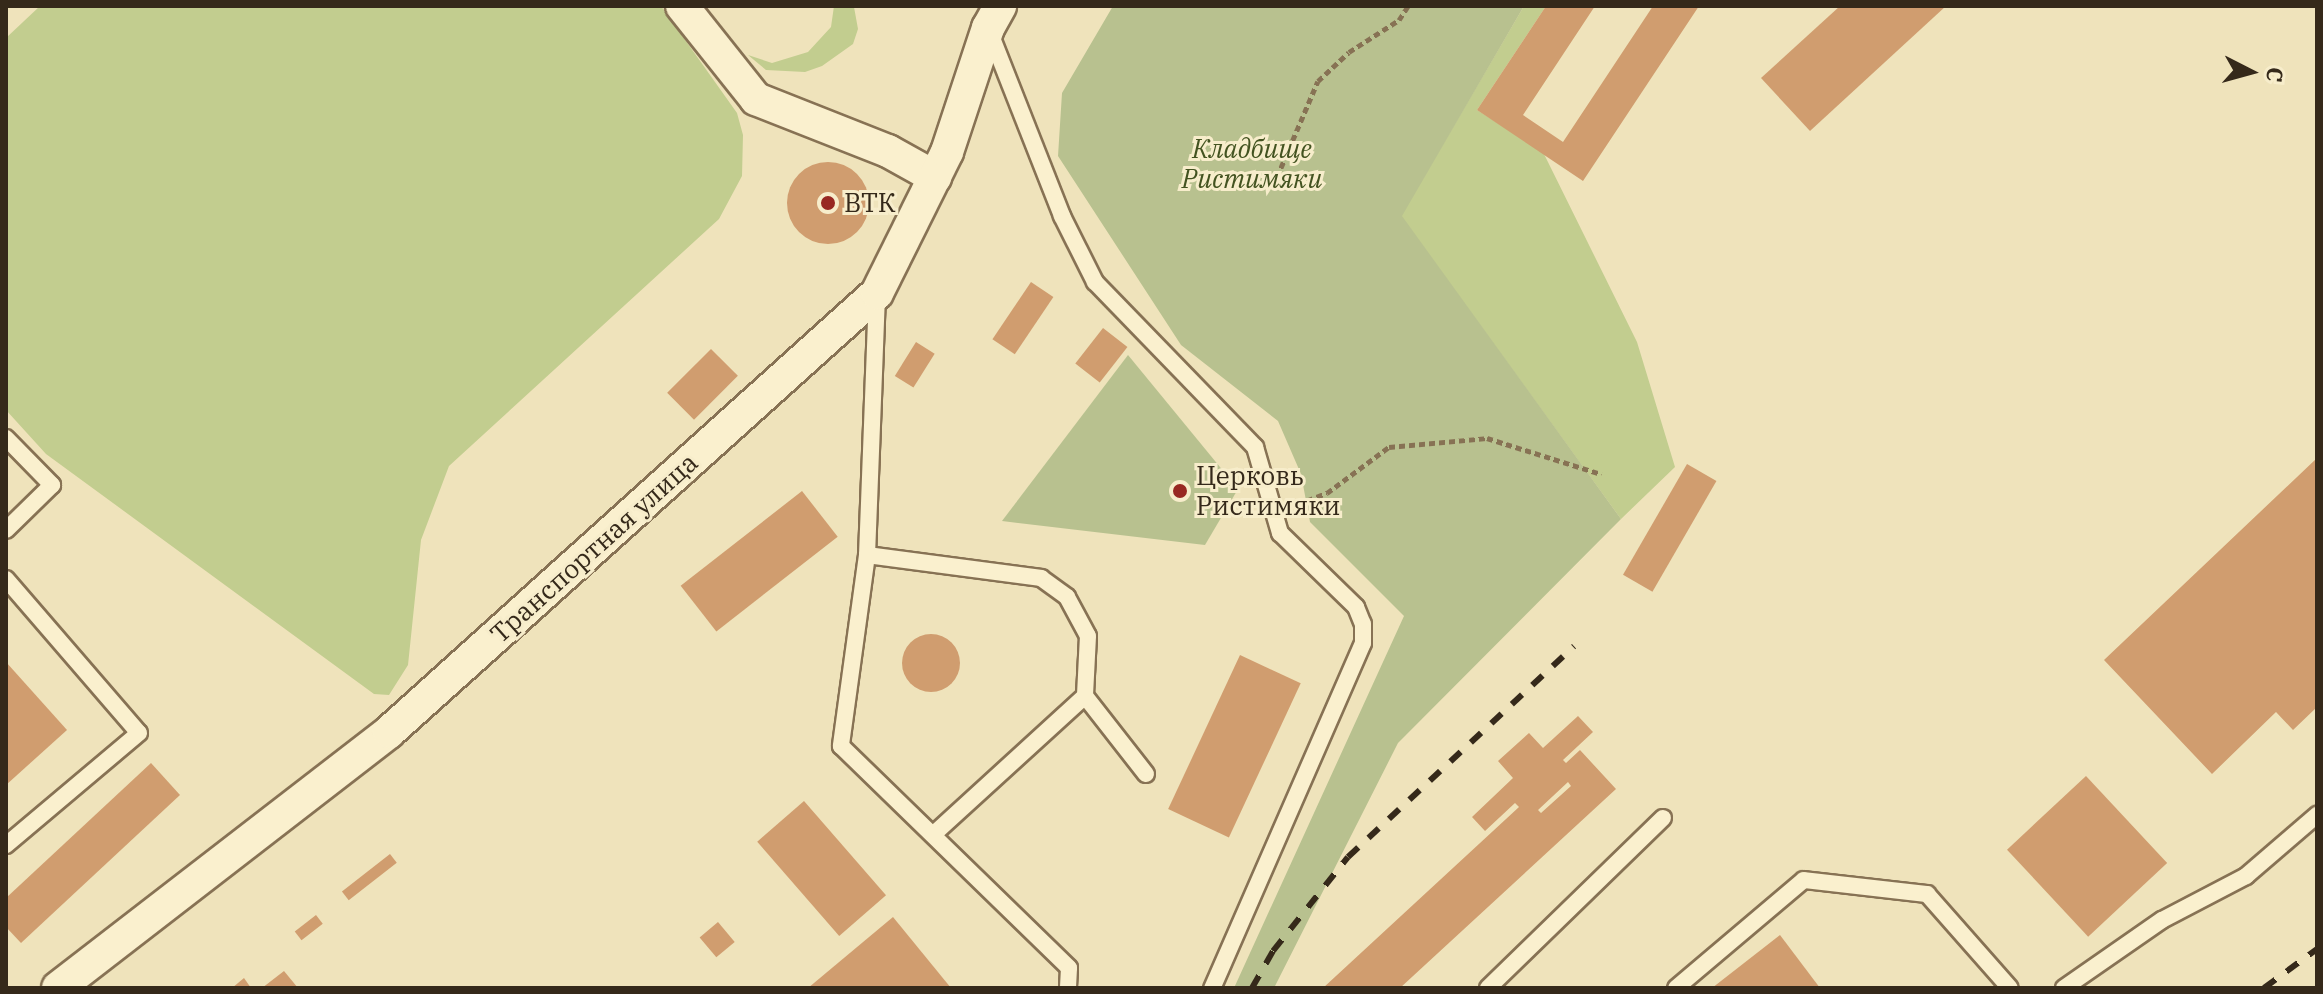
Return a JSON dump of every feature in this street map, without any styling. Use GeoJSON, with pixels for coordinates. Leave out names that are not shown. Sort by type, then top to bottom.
{"type":"FeatureCollection","features":[{"type":"Feature","properties":{"kind":"street"},"geometry":{"type":"LineString","coordinates":[[682,6],[756,99],[888,151],[935,177]]}},
{"type":"Feature","properties":{"kind":"street","name":"Транспортная улица"},"geometry":{"type":"LineString","coordinates":[[58,988],[389,732],[877,293],[935,177],[994,17]]}},
{"type":"Feature","properties":{"kind":"lane"},"geometry":{"type":"LineString","coordinates":[[994,17],[1056,203],[1095,282],[1255,447],[1280,533],[1356,607],[1363,643],[1212,988]]}},
{"type":"Feature","properties":{"kind":"lane"},"geometry":{"type":"LineString","coordinates":[[877,293],[867,555],[841,746],[1069,968],[1068,988]]}},
{"type":"Feature","properties":{"kind":"lane"},"geometry":{"type":"LineString","coordinates":[[6,438],[52,485],[6,530]]}},
{"type":"Feature","properties":{"kind":"lane"},"geometry":{"type":"LineString","coordinates":[[867,555],[1041,578],[1067,597],[1088,636],[1085,696],[1146,774]]}},
{"type":"Feature","properties":{"kind":"lane"},"geometry":{"type":"LineString","coordinates":[[6,579],[139,733],[6,845]]}},
{"type":"Feature","properties":{"kind":"lane"},"geometry":{"type":"LineString","coordinates":[[933,835],[1085,696]]}},
{"type":"Feature","properties":{"kind":"lane"},"geometry":{"type":"LineString","coordinates":[[2064,988],[2162,920],[2246,876],[2317,815]]}},
{"type":"Feature","properties":{"kind":"lane"},"geometry":{"type":"LineString","coordinates":[[1488,988],[1663,818]]}},
{"type":"Feature","properties":{"kind":"lane"},"geometry":{"type":"LineString","coordinates":[[1676,988],[1804,880],[1927,894],[2010,988]]}},
{"type":"Feature","properties":{"kind":"path"},"geometry":{"type":"LineString","coordinates":[[1270,182],[1277,177],[1318,81],[1349,52],[1399,20],[1408,6]]}},
{"type":"Feature","properties":{"kind":"path"},"geometry":{"type":"LineString","coordinates":[[1274,512],[1327,493],[1389,447],[1487,438],[1601,474]]}},
{"type":"Feature","properties":{"kind":"green space"},"geometry":{"type":"Polygon","coordinates":[[[40,6],[661,6],[737,113],[743,135],[742,176],[719,219],[449,466],[421,540],[408,665],[389,695],[374,694],[46,454],[6,410],[6,38],[40,6]]]}},
{"type":"Feature","properties":{"kind":"green space"},"geometry":{"type":"Polygon","coordinates":[[[834,6],[854,7],[858,29],[853,44],[822,66],[805,72],[766,70],[748,55],[772,63],[808,52],[831,27],[834,6]]]}},
{"type":"Feature","properties":{"kind":"green space","name":"Кладбище Ристимяки"},"geometry":{"type":"Polygon","coordinates":[[[1113,6],[1524,6],[1402,216],[1621,519],[1398,743],[1274,988],[1234,988],[1404,616],[1310,522],[1301,474],[1278,421],[1181,345],[1058,156],[1062,93],[1113,6]]]}},
{"type":"Feature","properties":{"kind":"green space"},"geometry":{"type":"Polygon","coordinates":[[[1524,6],[1546,6],[1477,110],[1543,152],[1637,342],[1675,467],[1621,519],[1401,216],[1524,6]]]}},
{"type":"Feature","properties":{"kind":"green space"},"geometry":{"type":"Polygon","coordinates":[[[1128,355],[1238,489],[1205,545],[1002,521],[1128,355]]]}},
{"type":"Feature","properties":{"kind":"building"},"geometry":{"type":"Polygon","coordinates":[[[1546,6],[1595,6],[1523,115],[1563,142],[1653,6],[1699,6],[1583,181],[1477,110],[1546,6]]]}},
{"type":"Feature","properties":{"kind":"building"},"geometry":{"type":"Polygon","coordinates":[[[1840,6],[1946,6],[1810,131],[1761,78],[1840,6]]]}},
{"type":"Feature","properties":{"kind":"building","name":"ВТК"},"geometry":{"type":"Polygon","coordinates":[[[828,162],[844,165],[857,174],[866,187],[869,203],[866,219],[857,232],[844,241],[828,244],[812,241],[799,232],[790,219],[787,203],[790,187],[799,174],[812,165],[828,162]]]}},
{"type":"Feature","properties":{"kind":"building"},"geometry":{"type":"Polygon","coordinates":[[[1031,282],[1053,297],[1015,354],[992,339],[1031,282]]]}},
{"type":"Feature","properties":{"kind":"building"},"geometry":{"type":"Polygon","coordinates":[[[1103,328],[1127,347],[1100,383],[1075,363],[1103,328]]]}},
{"type":"Feature","properties":{"kind":"building"},"geometry":{"type":"Polygon","coordinates":[[[916,342],[935,354],[913,388],[895,376],[916,342]]]}},
{"type":"Feature","properties":{"kind":"building"},"geometry":{"type":"Polygon","coordinates":[[[711,349],[738,376],[694,420],[667,393],[711,349]]]}},
{"type":"Feature","properties":{"kind":"building"},"geometry":{"type":"Polygon","coordinates":[[[2317,458],[2317,707],[2293,730],[2276,712],[2212,774],[2104,660],[2317,458]]]}},
{"type":"Feature","properties":{"kind":"building"},"geometry":{"type":"Polygon","coordinates":[[[1687,464],[1716,481],[1652,592],[1623,575],[1687,464]]]}},
{"type":"Feature","properties":{"kind":"building"},"geometry":{"type":"Polygon","coordinates":[[[802,491],[838,537],[716,632],[681,586],[802,491]]]}},
{"type":"Feature","properties":{"kind":"building"},"geometry":{"type":"Polygon","coordinates":[[[931,634],[942,636],[951,643],[958,652],[958,674],[951,683],[942,690],[931,692],[920,690],[911,683],[904,674],[902,663],[904,652],[911,643],[920,636],[931,634]]]}},
{"type":"Feature","properties":{"kind":"building"},"geometry":{"type":"Polygon","coordinates":[[[1240,655],[1301,683],[1229,837],[1168,809],[1240,655]]]}},
{"type":"Feature","properties":{"kind":"building"},"geometry":{"type":"Polygon","coordinates":[[[6,662],[67,730],[6,785],[6,662]]]}},
{"type":"Feature","properties":{"kind":"building"},"geometry":{"type":"Polygon","coordinates":[[[1578,716],[1593,732],[1563,760],[1566,763],[1580,750],[1616,789],[1400,988],[1323,988],[1519,807],[1515,803],[1485,831],[1472,817],[1513,778],[1498,761],[1529,733],[1543,748],[1578,716]],[[1568,782],[1538,810],[1541,813],[1571,786],[1568,782]]]}},
{"type":"Feature","properties":{"kind":"building"},"geometry":{"type":"Polygon","coordinates":[[[151,763],[180,795],[21,943],[6,927],[6,898],[151,763]]]}},
{"type":"Feature","properties":{"kind":"building"},"geometry":{"type":"Polygon","coordinates":[[[2086,776],[2167,863],[2088,937],[2007,850],[2086,776]]]}},
{"type":"Feature","properties":{"kind":"building"},"geometry":{"type":"Polygon","coordinates":[[[804,801],[886,895],[839,936],[757,842],[804,801]]]}},
{"type":"Feature","properties":{"kind":"building"},"geometry":{"type":"Polygon","coordinates":[[[390,854],[397,863],[349,900],[342,892],[390,854]]]}},
{"type":"Feature","properties":{"kind":"building"},"geometry":{"type":"Polygon","coordinates":[[[316,915],[323,924],[301,940],[295,932],[316,915]]]}},
{"type":"Feature","properties":{"kind":"building"},"geometry":{"type":"Polygon","coordinates":[[[893,917],[951,988],[808,988],[893,917]]]}},
{"type":"Feature","properties":{"kind":"building"},"geometry":{"type":"Polygon","coordinates":[[[718,922],[735,942],[716,957],[700,937],[718,922]]]}},
{"type":"Feature","properties":{"kind":"building"},"geometry":{"type":"Polygon","coordinates":[[[1780,935],[1820,988],[1712,988],[1780,935]]]}},
{"type":"Feature","properties":{"kind":"building"},"geometry":{"type":"Polygon","coordinates":[[[284,971],[298,988],[262,988],[284,971]]]}},
{"type":"Feature","properties":{"kind":"building"},"geometry":{"type":"Polygon","coordinates":[[[244,978],[251,988],[232,988],[244,978]]]}},
{"type":"Feature","properties":{"kind":"railway"},"geometry":{"type":"LineString","coordinates":[[1252,988],[1273,951],[1348,857],[1574,646]]}},
{"type":"Feature","properties":{"kind":"railway"},"geometry":{"type":"LineString","coordinates":[[2264,988],[2317,949]]}},
{"type":"Feature","properties":{"kind":"place","name":"ВТК"},"geometry":{"type":"Point","coordinates":[828,203]}},
{"type":"Feature","properties":{"kind":"place","name":"Церковь Ристимяки"},"geometry":{"type":"Point","coordinates":[1180,491]}}]}
